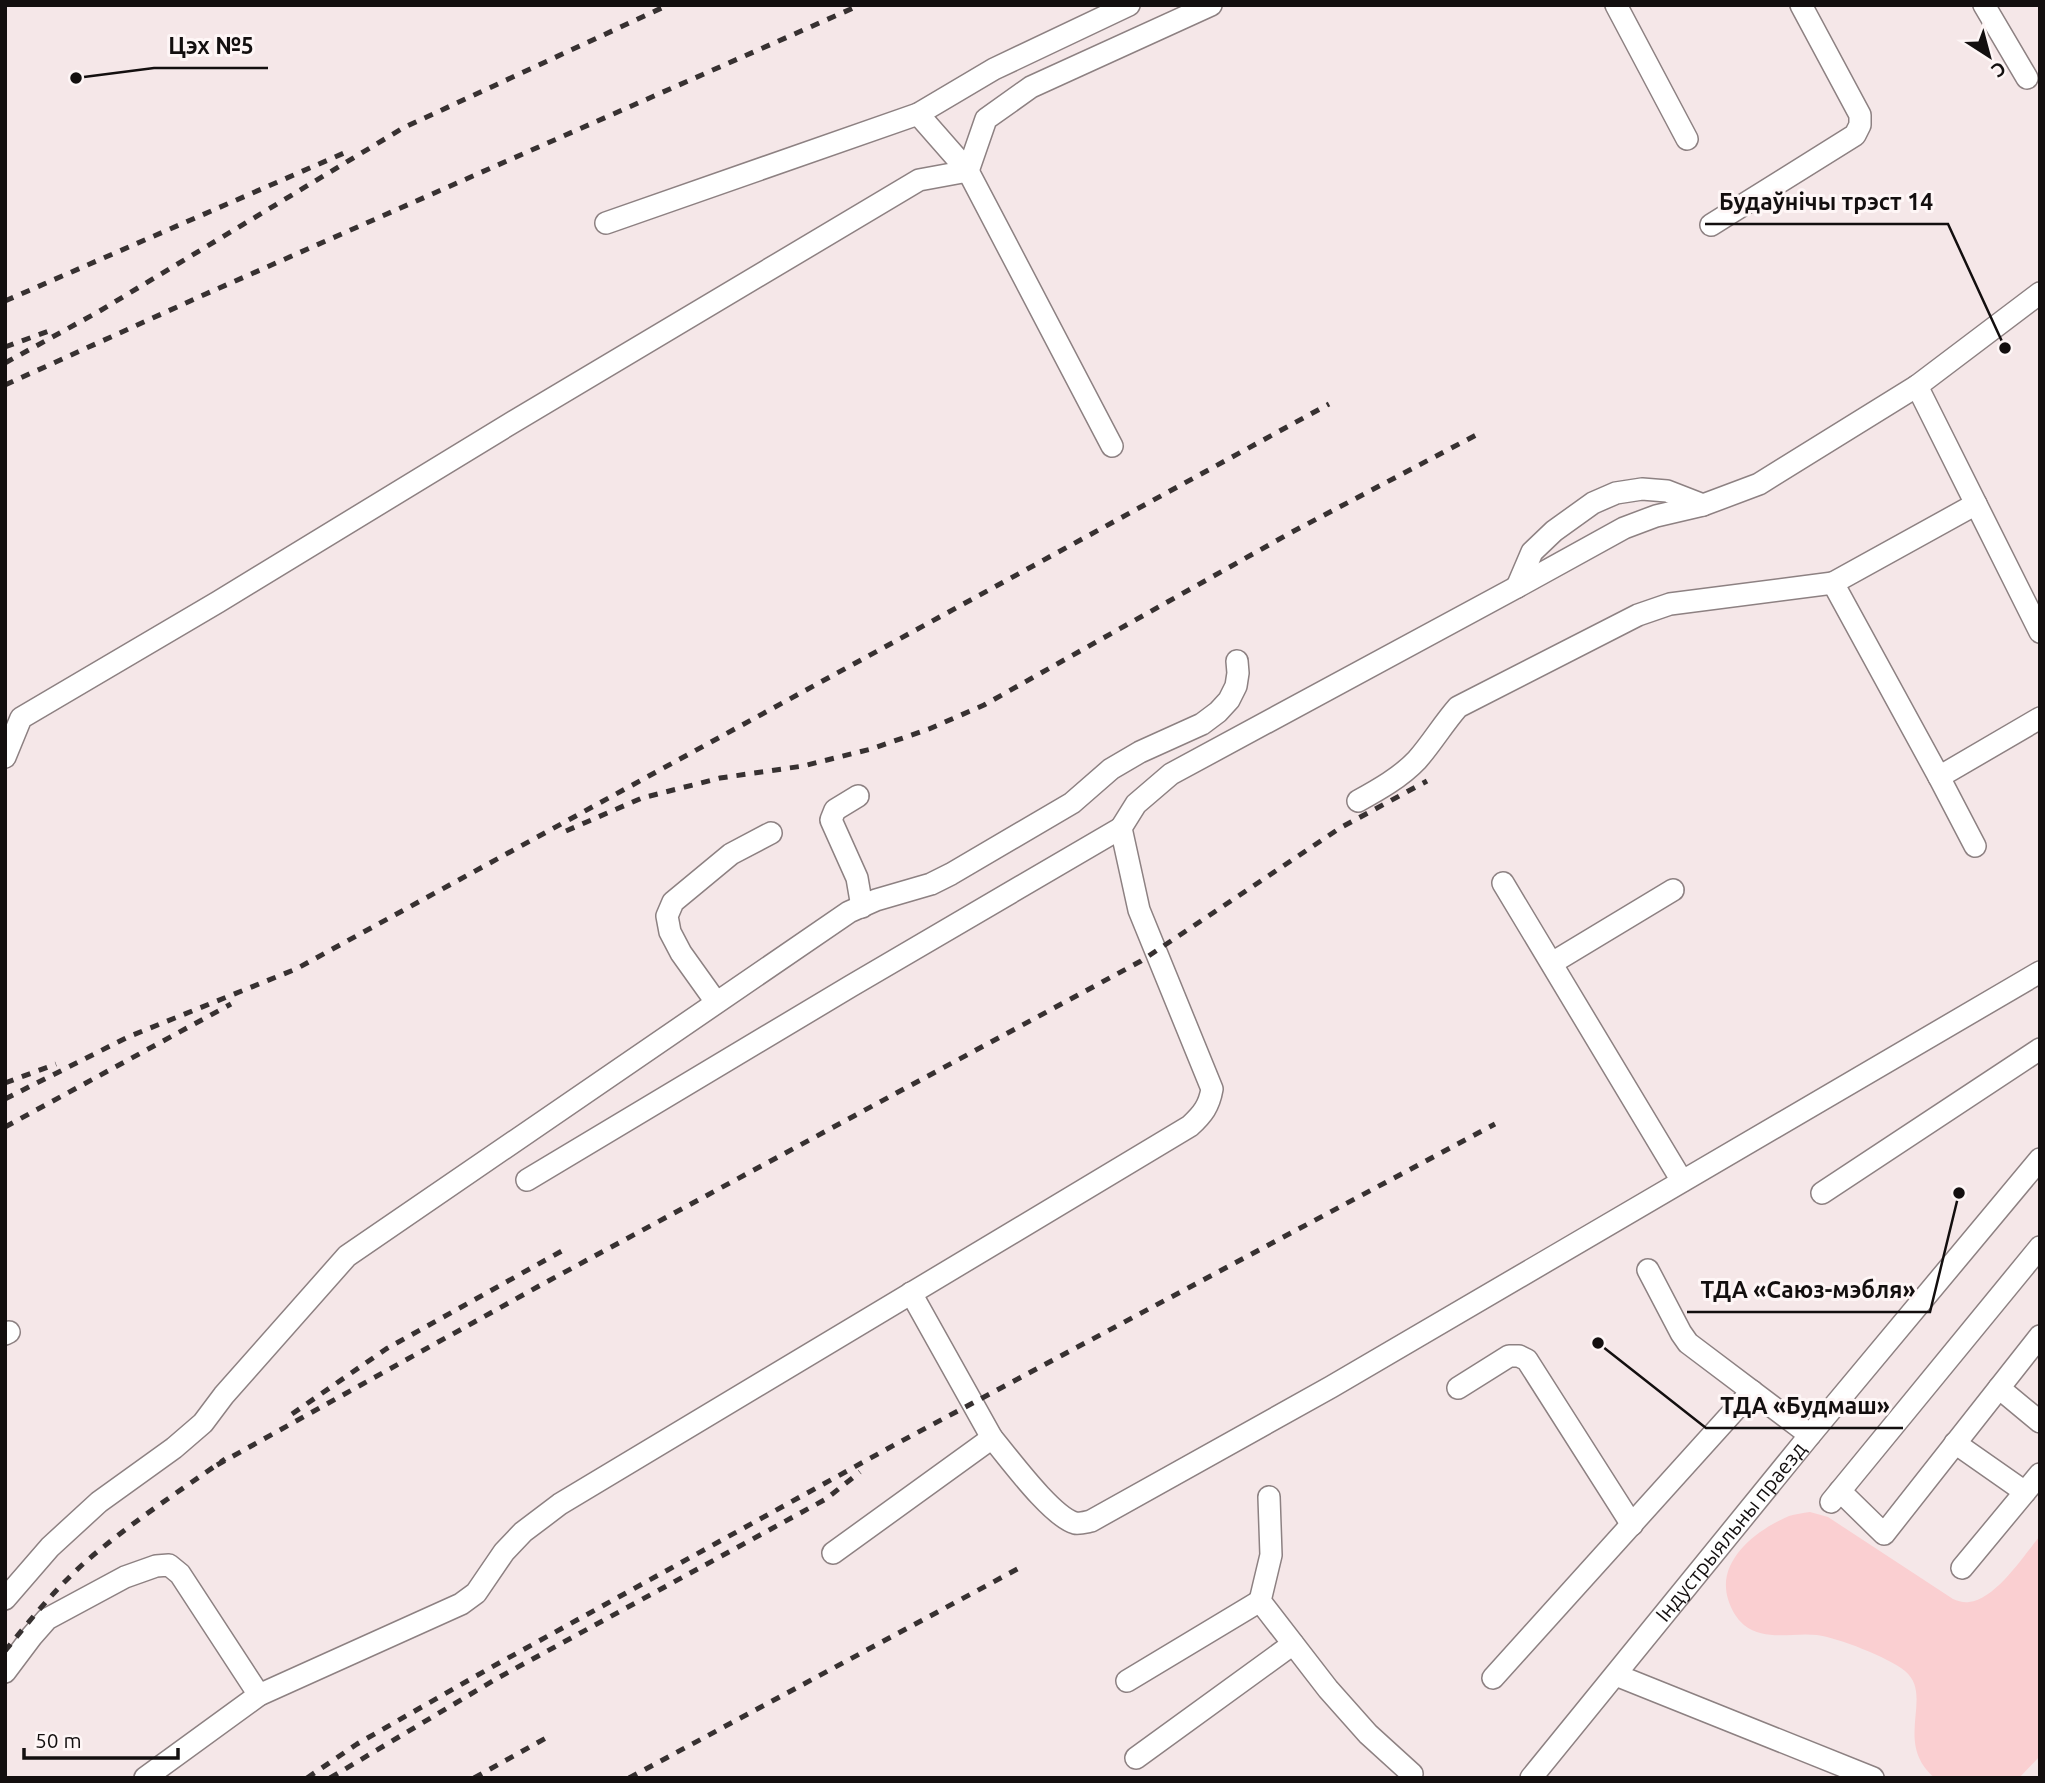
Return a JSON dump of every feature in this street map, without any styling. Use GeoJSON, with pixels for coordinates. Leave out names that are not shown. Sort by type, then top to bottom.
{"type":"FeatureCollection","features":[{"type":"Feature","properties":{"kind":"street"},"geometry":{"type":"LineString","coordinates":[[606,223],[918,114],[994,69],[1129,5]]}},
{"type":"Feature","properties":{"kind":"street"},"geometry":{"type":"LineString","coordinates":[[968,171],[986,119],[1031,87],[1210,5]]}},
{"type":"Feature","properties":{"kind":"street"},"geometry":{"type":"LineString","coordinates":[[1616,5],[1687,139]]}},
{"type":"Feature","properties":{"kind":"street"},"geometry":{"type":"LineString","coordinates":[[1711,225],[1855,135],[1860,125],[1860,115],[1801,5]]}},
{"type":"Feature","properties":{"kind":"street"},"geometry":{"type":"LineString","coordinates":[[1984,5],[2027,78]]}},
{"type":"Feature","properties":{"kind":"street"},"geometry":{"type":"LineString","coordinates":[[918,114],[968,171],[1112,446]]}},
{"type":"Feature","properties":{"kind":"street"},"geometry":{"type":"LineString","coordinates":[[5,757],[20,718],[218,602],[536,407],[919,180],[968,171]]}},
{"type":"Feature","properties":{"kind":"street"},"geometry":{"type":"LineString","coordinates":[[527,1180],[1121,828],[1136,804],[1171,774],[1623,528],[1656,516],[1703,505],[1759,484],[1917,386],[2040,293]]}},
{"type":"Feature","properties":{"kind":"street"},"geometry":{"type":"LineString","coordinates":[[1917,386],[2040,632]]}},
{"type":"Feature","properties":{"kind":"street"},"geometry":{"type":"LineString","coordinates":[[1517,587],[1532,552],[1554,531],[1593,503],[1616,494],[1642,489],[1667,491],[1703,505]]}},
{"type":"Feature","properties":{"kind":"street"},"geometry":{"type":"LineString","coordinates":[[1358,802],[1415,762],[1458,708],[1638,615],[1670,604],[1833,583],[1976,504]]}},
{"type":"Feature","properties":{"kind":"street"},"geometry":{"type":"LineString","coordinates":[[1833,583],[1975,846]]}},
{"type":"Feature","properties":{"kind":"street"},"geometry":{"type":"LineString","coordinates":[[5,1599],[50,1547],[99,1502],[174,1448],[203,1423],[224,1395],[346,1256],[849,912],[876,900],[921,888],[951,874],[1072,803],[1121,763],[1202,724],[1229,700],[1236,686],[1237,660]]}},
{"type":"Feature","properties":{"kind":"street"},"geometry":{"type":"LineString","coordinates":[[1939,777],[2040,718]]}},
{"type":"Feature","properties":{"kind":"street"},"geometry":{"type":"LineString","coordinates":[[858,796],[835,810],[831,820],[857,878],[862,907]]}},
{"type":"Feature","properties":{"kind":"street"},"geometry":{"type":"LineString","coordinates":[[145,1778],[259,1695],[461,1604],[476,1593],[513,1542],[560,1504],[1190,1126],[1204,1113],[1210,1102],[1212,1089],[1139,910],[1121,828]]}},
{"type":"Feature","properties":{"kind":"street"},"geometry":{"type":"LineString","coordinates":[[716,1002],[681,953],[670,932],[667,916],[673,902],[721,862],[771,832]]}},
{"type":"Feature","properties":{"kind":"street"},"geometry":{"type":"LineString","coordinates":[[1503,883],[1682,1181]]}},
{"type":"Feature","properties":{"kind":"street"},"geometry":{"type":"LineString","coordinates":[[1552,963],[1673,890]]}},
{"type":"Feature","properties":{"kind":"street"},"geometry":{"type":"LineString","coordinates":[[911,1293],[992,1438],[1062,1516],[1076,1524],[1091,1521],[1331,1387],[2040,972]]}},
{"type":"Feature","properties":{"kind":"street"},"geometry":{"type":"LineString","coordinates":[[1822,1193],[2040,1049]]}},
{"type":"Feature","properties":{"kind":"street","name":"Індустрыяльны праезд"},"geometry":{"type":"LineString","coordinates":[[1531,1778],[1810,1435],[2040,1159]]}},
{"type":"Feature","properties":{"kind":"street"},"geometry":{"type":"LineString","coordinates":[[2039,1249],[1835,1497],[1884,1534],[2040,1336]]}},
{"type":"Feature","properties":{"kind":"street"},"geometry":{"type":"LineString","coordinates":[[1648,1270],[1688,1343],[1810,1435]]}},
{"type":"Feature","properties":{"kind":"street"},"geometry":{"type":"LineString","coordinates":[[1458,1388],[1509,1356],[1519,1356],[1527,1360],[1632,1525]]}},
{"type":"Feature","properties":{"kind":"street"},"geometry":{"type":"LineString","coordinates":[[1999,1388],[2040,1422]]}},
{"type":"Feature","properties":{"kind":"street"},"geometry":{"type":"LineString","coordinates":[[1493,1678],[1752,1391]]}},
{"type":"Feature","properties":{"kind":"street"},"geometry":{"type":"LineString","coordinates":[[833,1553],[992,1438]]}},
{"type":"Feature","properties":{"kind":"street"},"geometry":{"type":"LineString","coordinates":[[1955,1443],[2025,1492]]}},
{"type":"Feature","properties":{"kind":"street"},"geometry":{"type":"LineString","coordinates":[[1962,1568],[2040,1474]]}},
{"type":"Feature","properties":{"kind":"street"},"geometry":{"type":"LineString","coordinates":[[1127,1681],[1260,1601],[1271,1555],[1269,1497]]}},
{"type":"Feature","properties":{"kind":"street"},"geometry":{"type":"LineString","coordinates":[[5,1672],[47,1619],[125,1577],[156,1566],[169,1565],[180,1574],[259,1695]]}},
{"type":"Feature","properties":{"kind":"street"},"geometry":{"type":"LineString","coordinates":[[1260,1601],[1328,1689],[1368,1734],[1416,1777]]}},
{"type":"Feature","properties":{"kind":"street"},"geometry":{"type":"LineString","coordinates":[[1136,1758],[1293,1644]]}},
{"type":"Feature","properties":{"kind":"street"},"geometry":{"type":"LineString","coordinates":[[1616,1675],[1873,1778]]}},
{"type":"Feature","properties":{"kind":"shaded area"},"geometry":{"type":"Polygon","coordinates":[[[1810,1512],[1828,1517],[1953,1599],[1965,1602],[1979,1599],[1999,1585],[2040,1536],[2040,1756],[2019,1778],[1935,1778],[1916,1750],[1916,1693],[1913,1681],[1905,1671],[1875,1654],[1837,1640],[1808,1634],[1770,1635],[1752,1630],[1734,1613],[1726,1585],[1728,1571],[1742,1548],[1777,1522],[1789,1516],[1810,1512]]]}},
{"type":"Feature","properties":{"kind":"railway"},"geometry":{"type":"LineString","coordinates":[[5,363],[98,312],[403,128],[668,5]]}},
{"type":"Feature","properties":{"kind":"railway"},"geometry":{"type":"LineString","coordinates":[[5,385],[860,5]]}},
{"type":"Feature","properties":{"kind":"railway"},"geometry":{"type":"LineString","coordinates":[[5,301],[351,150]]}},
{"type":"Feature","properties":{"kind":"railway"},"geometry":{"type":"LineString","coordinates":[[5,347],[49,331]]}},
{"type":"Feature","properties":{"kind":"railway"},"geometry":{"type":"LineString","coordinates":[[5,1099],[128,1037],[296,969],[1329,404]]}},
{"type":"Feature","properties":{"kind":"railway"},"geometry":{"type":"LineString","coordinates":[[566,831],[642,798],[720,778],[803,766],[871,749],[929,729],[984,705],[1292,532],[1478,434]]}},
{"type":"Feature","properties":{"kind":"railway"},"geometry":{"type":"LineString","coordinates":[[217,1465],[539,1286],[1141,961],[1340,828],[1427,781]]}},
{"type":"Feature","properties":{"kind":"railway"},"geometry":{"type":"LineString","coordinates":[[5,1127],[231,1004]]}},
{"type":"Feature","properties":{"kind":"railway"},"geometry":{"type":"LineString","coordinates":[[5,1083],[56,1064]]}},
{"type":"Feature","properties":{"kind":"railway"},"geometry":{"type":"LineString","coordinates":[[307,1778],[357,1744],[490,1668],[896,1444],[1495,1124]]}},
{"type":"Feature","properties":{"kind":"railway"},"geometry":{"type":"LineString","coordinates":[[292,1414],[386,1349],[569,1247]]}},
{"type":"Feature","properties":{"kind":"railway"},"geometry":{"type":"LineString","coordinates":[[5,1651],[50,1597],[88,1559],[225,1459]]}},
{"type":"Feature","properties":{"kind":"railway"},"geometry":{"type":"LineString","coordinates":[[330,1778],[496,1679],[826,1499],[860,1472]]}},
{"type":"Feature","properties":{"kind":"railway"},"geometry":{"type":"LineString","coordinates":[[629,1778],[1023,1566]]}},
{"type":"Feature","properties":{"kind":"railway"},"geometry":{"type":"LineString","coordinates":[[474,1778],[546,1738]]}},
{"type":"Feature","properties":{"kind":"place","name":"Цэх №5"},"geometry":{"type":"Point","coordinates":[76,78]}},
{"type":"Feature","properties":{"kind":"place","name":"Будаўнічы трэст 14"},"geometry":{"type":"Point","coordinates":[2005,348]}},
{"type":"Feature","properties":{"kind":"place","name":"ТДА «Саюз-мэбля»"},"geometry":{"type":"Point","coordinates":[1959,1193]}},
{"type":"Feature","properties":{"kind":"place","name":"ТДА «Будмаш»"},"geometry":{"type":"Point","coordinates":[1598,1343]}}]}
